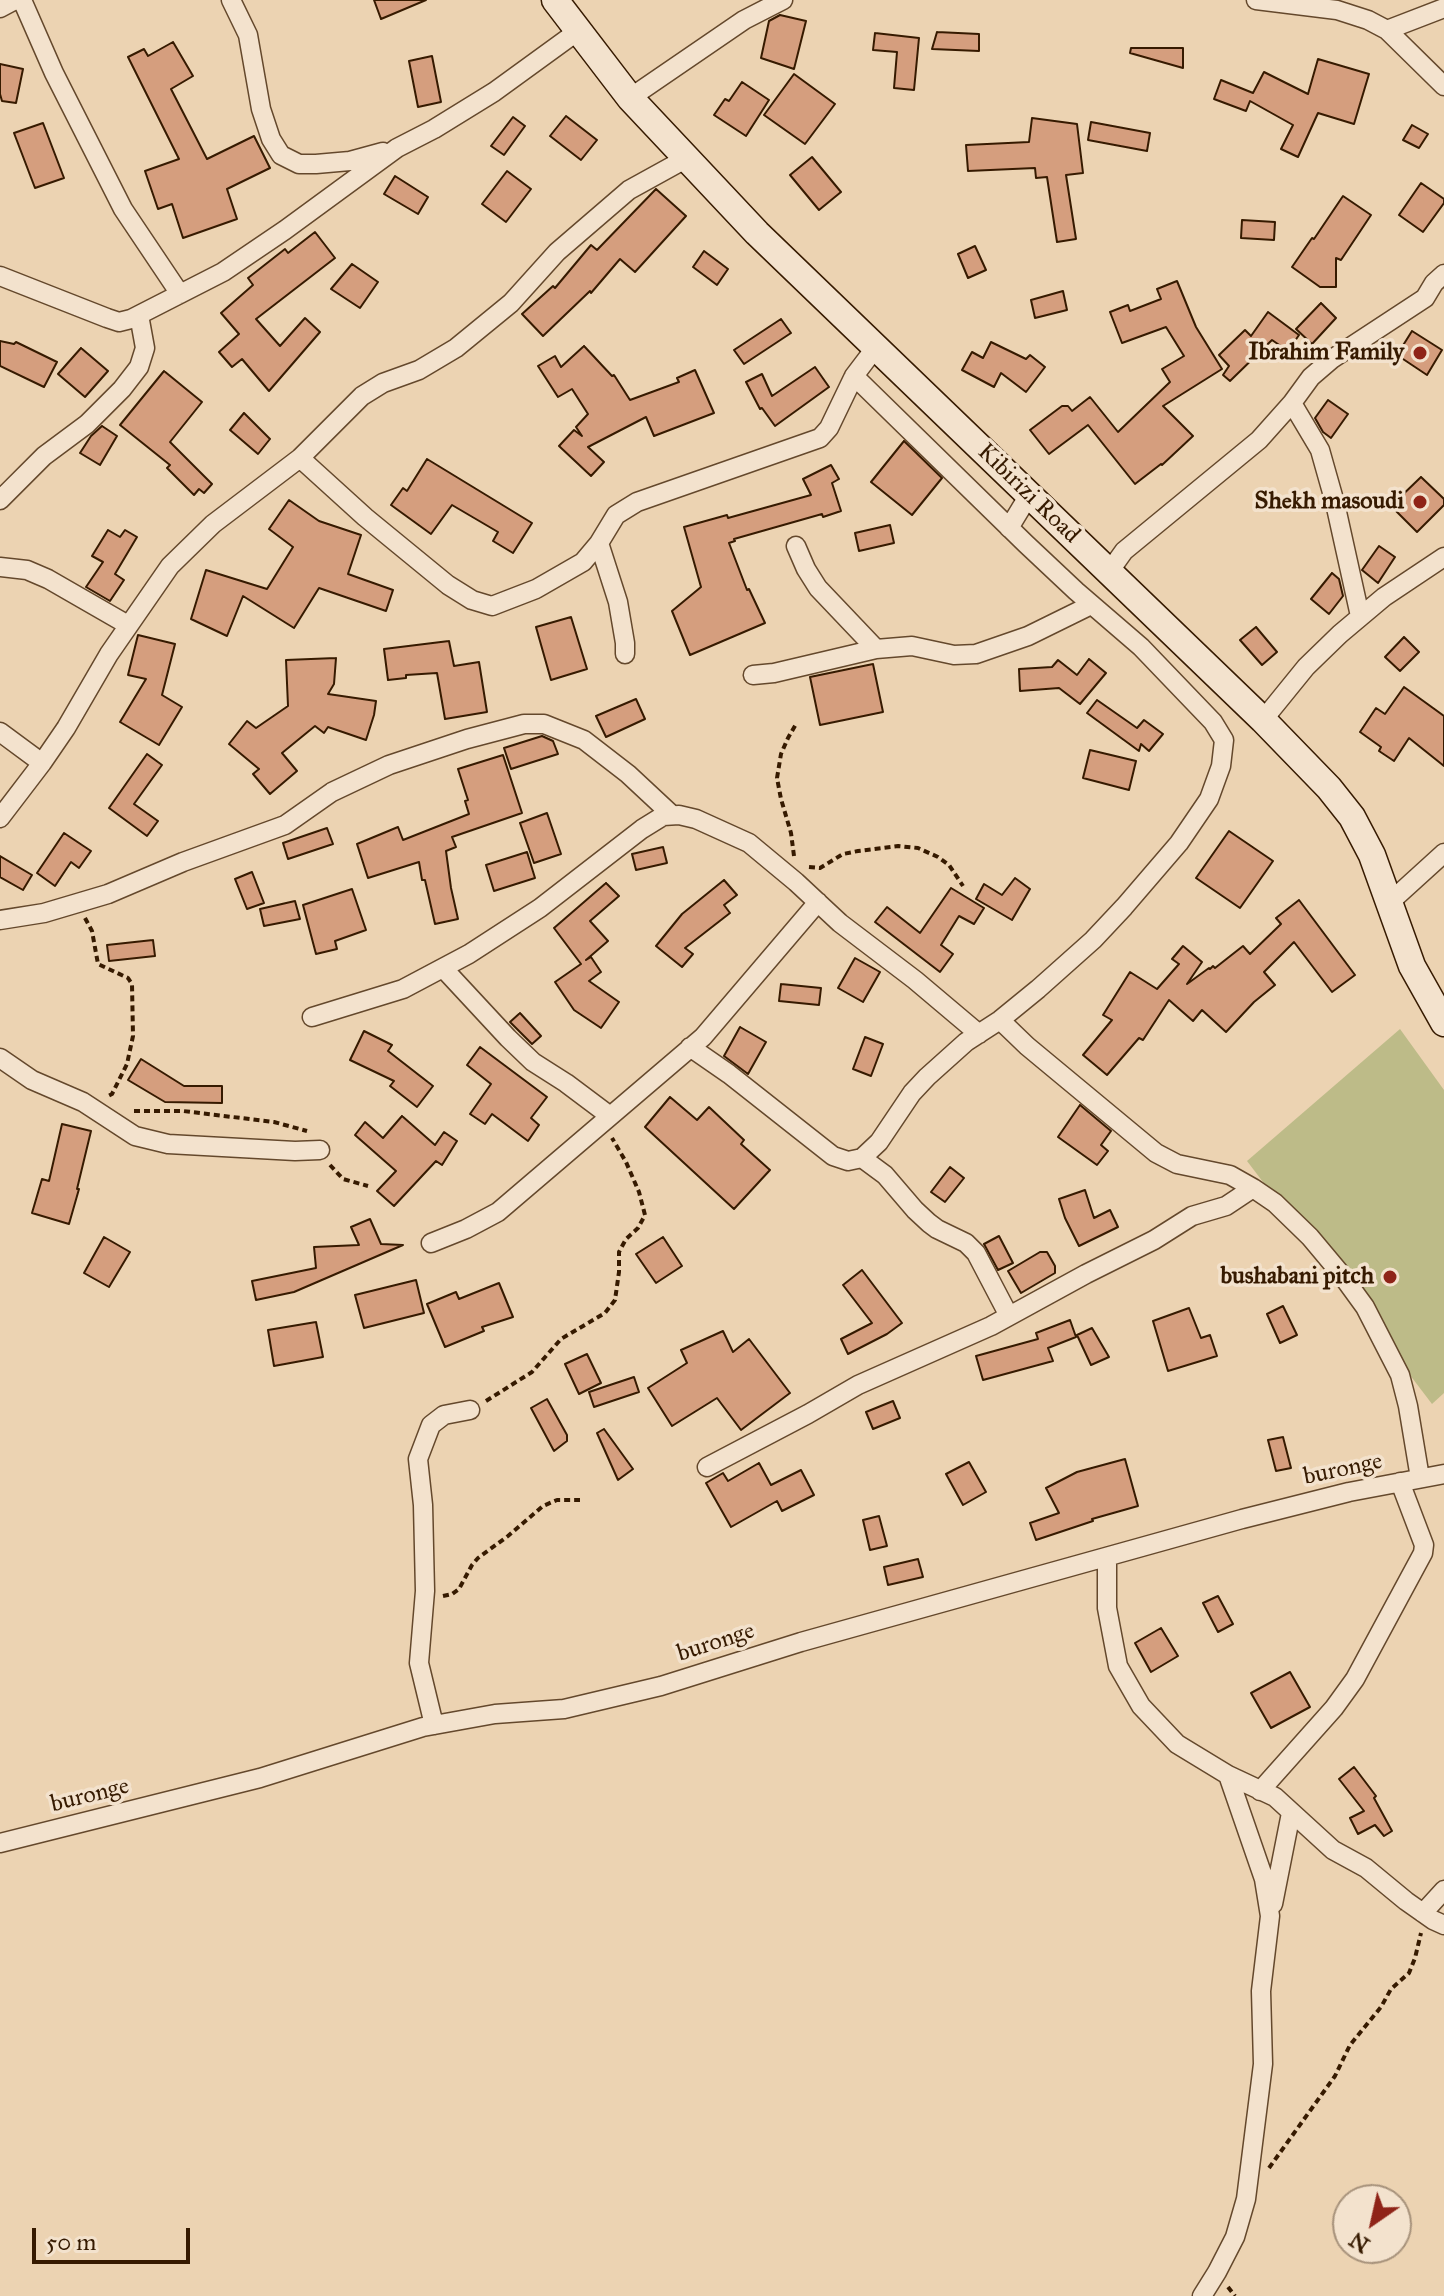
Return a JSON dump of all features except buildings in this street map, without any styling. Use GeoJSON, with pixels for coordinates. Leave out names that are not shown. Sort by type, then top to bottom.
{"type":"FeatureCollection","features":[{"type":"Feature","properties":{"kind":"street"},"geometry":{"type":"LineString","coordinates":[[0,8],[15,0]]}},
{"type":"Feature","properties":{"kind":"street"},"geometry":{"type":"LineString","coordinates":[[22,0],[54,73],[123,209],[180,294]]}},
{"type":"Feature","properties":{"kind":"street"},"geometry":{"type":"LineString","coordinates":[[231,0],[248,35],[261,109],[281,155],[299,164],[316,164],[350,161],[397,148]]}},
{"type":"Feature","properties":{"kind":"street","name":"Kibirizi Road"},"geometry":{"type":"LineString","coordinates":[[555,0],[630,98],[757,233],[1263,720],[1329,788],[1352,817],[1372,855],[1412,966],[1444,1023]]}},
{"type":"Feature","properties":{"kind":"street"},"geometry":{"type":"LineString","coordinates":[[630,98],[744,20],[783,0]]}},
{"type":"Feature","properties":{"kind":"street"},"geometry":{"type":"LineString","coordinates":[[1266,0],[1337,10],[1368,20],[1387,30],[1444,86]]}},
{"type":"Feature","properties":{"kind":"street"},"geometry":{"type":"LineString","coordinates":[[1387,30],[1444,8]]}},
{"type":"Feature","properties":{"kind":"street"},"geometry":{"type":"LineString","coordinates":[[0,276],[119,322],[139,315],[223,272],[397,148],[494,92],[578,31]]}},
{"type":"Feature","properties":{"kind":"street"},"geometry":{"type":"LineString","coordinates":[[0,818],[42,763],[128,625],[170,566],[213,524],[300,458],[362,396],[383,383],[419,370],[456,348],[511,303],[557,252],[629,190],[687,158]]}},
{"type":"Feature","properties":{"kind":"street"},"geometry":{"type":"LineString","coordinates":[[1109,572],[1124,551],[1259,440],[1311,377],[1332,359],[1425,298],[1444,274]]}},
{"type":"Feature","properties":{"kind":"street"},"geometry":{"type":"LineString","coordinates":[[0,500],[44,456],[87,424],[139,367],[145,348],[139,315]]}},
{"type":"Feature","properties":{"kind":"street"},"geometry":{"type":"LineString","coordinates":[[300,458],[365,517],[448,585],[472,600],[492,606],[536,589],[583,562],[616,515],[637,502],[820,438],[829,428],[854,376],[876,347]]}},
{"type":"Feature","properties":{"kind":"street"},"geometry":{"type":"LineString","coordinates":[[690,1047],[833,1156],[848,1161],[862,1158],[879,1142],[912,1093],[927,1077],[1000,1020],[1093,940],[1124,907],[1179,843],[1209,799],[1221,766],[1224,740],[1213,722],[1141,647],[1009,528],[854,376]]}},
{"type":"Feature","properties":{"kind":"street"},"geometry":{"type":"LineString","coordinates":[[1292,403],[1320,450],[1360,616]]}},
{"type":"Feature","properties":{"kind":"street"},"geometry":{"type":"LineString","coordinates":[[1009,528],[1029,495]]}},
{"type":"Feature","properties":{"kind":"street"},"geometry":{"type":"LineString","coordinates":[[599,543],[618,602],[625,654]]}},
{"type":"Feature","properties":{"kind":"street"},"geometry":{"type":"LineString","coordinates":[[796,546],[818,588],[876,649]]}},
{"type":"Feature","properties":{"kind":"street"},"geometry":{"type":"LineString","coordinates":[[1263,720],[1306,667],[1360,616],[1444,557]]}},
{"type":"Feature","properties":{"kind":"street"},"geometry":{"type":"LineString","coordinates":[[0,567],[27,570],[48,579],[128,625]]}},
{"type":"Feature","properties":{"kind":"street"},"geometry":{"type":"LineString","coordinates":[[753,675],[876,649],[912,646],[954,655],[976,654],[1028,636],[1091,605]]}},
{"type":"Feature","properties":{"kind":"street"},"geometry":{"type":"LineString","coordinates":[[0,920],[44,913],[108,894],[183,862],[285,825],[332,792],[389,765],[524,724],[544,724],[584,740],[628,774],[672,815]]}},
{"type":"Feature","properties":{"kind":"street"},"geometry":{"type":"LineString","coordinates":[[0,732],[42,763]]}},
{"type":"Feature","properties":{"kind":"street"},"geometry":{"type":"LineString","coordinates":[[312,1017],[403,989],[469,954],[540,908],[642,829],[663,816],[672,815],[696,819],[749,843],[795,874],[840,923],[979,1034]]}},
{"type":"Feature","properties":{"kind":"street"},"geometry":{"type":"LineString","coordinates":[[1389,903],[1444,853]]}},
{"type":"Feature","properties":{"kind":"street"},"geometry":{"type":"LineString","coordinates":[[431,1243],[498,1212],[703,1037],[818,902]]}},
{"type":"Feature","properties":{"kind":"street"},"geometry":{"type":"LineString","coordinates":[[443,968],[533,1062],[566,1083],[607,1119]]}},
{"type":"Feature","properties":{"kind":"street"},"geometry":{"type":"LineString","coordinates":[[1000,1020],[1156,1153],[1177,1164],[1230,1175],[1275,1203],[1310,1237],[1365,1307],[1400,1375],[1420,1478]]}},
{"type":"Feature","properties":{"kind":"street"},"geometry":{"type":"LineString","coordinates":[[0,1058],[32,1080],[83,1102],[135,1136],[168,1144],[320,1150]]}},
{"type":"Feature","properties":{"kind":"street"},"geometry":{"type":"LineString","coordinates":[[862,1158],[885,1175],[929,1223],[966,1243],[976,1253],[1009,1316]]}},
{"type":"Feature","properties":{"kind":"street"},"geometry":{"type":"LineString","coordinates":[[707,1467],[858,1385],[1009,1316],[1154,1240],[1192,1216],[1226,1206],[1253,1188]]}},
{"type":"Feature","properties":{"kind":"street"},"geometry":{"type":"LineString","coordinates":[[434,1725],[419,1663],[425,1597],[423,1505],[418,1459],[431,1425],[444,1415],[470,1410]]}},
{"type":"Feature","properties":{"kind":"street","name":"buronge"},"geometry":{"type":"LineString","coordinates":[[0,1843],[260,1778],[434,1725],[495,1714],[564,1709],[649,1689],[801,1642],[1257,1515],[1349,1492],[1444,1474]]}},
{"type":"Feature","properties":{"kind":"street"},"geometry":{"type":"LineString","coordinates":[[1260,1791],[1318,1727],[1355,1679],[1423,1553],[1424,1545],[1400,1482]]}},
{"type":"Feature","properties":{"kind":"street"},"geometry":{"type":"LineString","coordinates":[[1107,1557],[1107,1608],[1118,1666],[1141,1706],[1177,1744],[1228,1775],[1275,1797],[1333,1850],[1366,1868],[1423,1913],[1444,1925]]}},
{"type":"Feature","properties":{"kind":"street"},"geometry":{"type":"LineString","coordinates":[[1228,1775],[1264,1879],[1270,1916]]}},
{"type":"Feature","properties":{"kind":"street"},"geometry":{"type":"LineString","coordinates":[[1202,2296],[1235,2237],[1246,2199],[1263,2064],[1261,1991],[1270,1916],[1291,1813]]}},
{"type":"Feature","properties":{"kind":"street"},"geometry":{"type":"LineString","coordinates":[[1423,1913],[1444,1890]]}},
{"type":"Feature","properties":{"kind":"path"},"geometry":{"type":"LineString","coordinates":[[796,724],[781,754],[777,778],[791,833],[795,874],[820,868],[843,854],[898,846],[918,848],[938,857],[949,865],[963,886]]}},
{"type":"Feature","properties":{"kind":"path"},"geometry":{"type":"LineString","coordinates":[[74,904],[92,931],[98,964],[128,978],[132,984],[133,1036],[127,1064],[112,1094],[101,1100],[83,1102]]}},
{"type":"Feature","properties":{"kind":"path"},"geometry":{"type":"LineString","coordinates":[[470,1410],[532,1372],[561,1339],[605,1313],[615,1300],[619,1252],[645,1215],[639,1192],[607,1119]]}},
{"type":"Feature","properties":{"kind":"path"},"geometry":{"type":"LineString","coordinates":[[425,1597],[452,1594],[459,1589],[478,1558],[543,1506],[557,1500],[580,1500]]}},
{"type":"Feature","properties":{"kind":"path"},"geometry":{"type":"LineString","coordinates":[[1246,2199],[1335,2076],[1350,2045],[1381,2007],[1391,1989],[1409,1973],[1418,1948],[1423,1913]]}},
{"type":"Feature","properties":{"kind":"shaded area","name":"bushabani pitch"},"geometry":{"type":"Polygon","coordinates":[[[1400,1029],[1444,1090],[1444,1393],[1432,1404],[1247,1161],[1400,1029]]]}},
{"type":"Feature","properties":{"kind":"place","name":"Ibrahim Family"},"geometry":{"type":"Point","coordinates":[1420,353]}},
{"type":"Feature","properties":{"kind":"place","name":"Shekh masoudi"},"geometry":{"type":"Point","coordinates":[1420,502]}},
{"type":"Feature","properties":{"kind":"place","name":"bushabani pitch"},"geometry":{"type":"Point","coordinates":[1390,1277]}}]}
